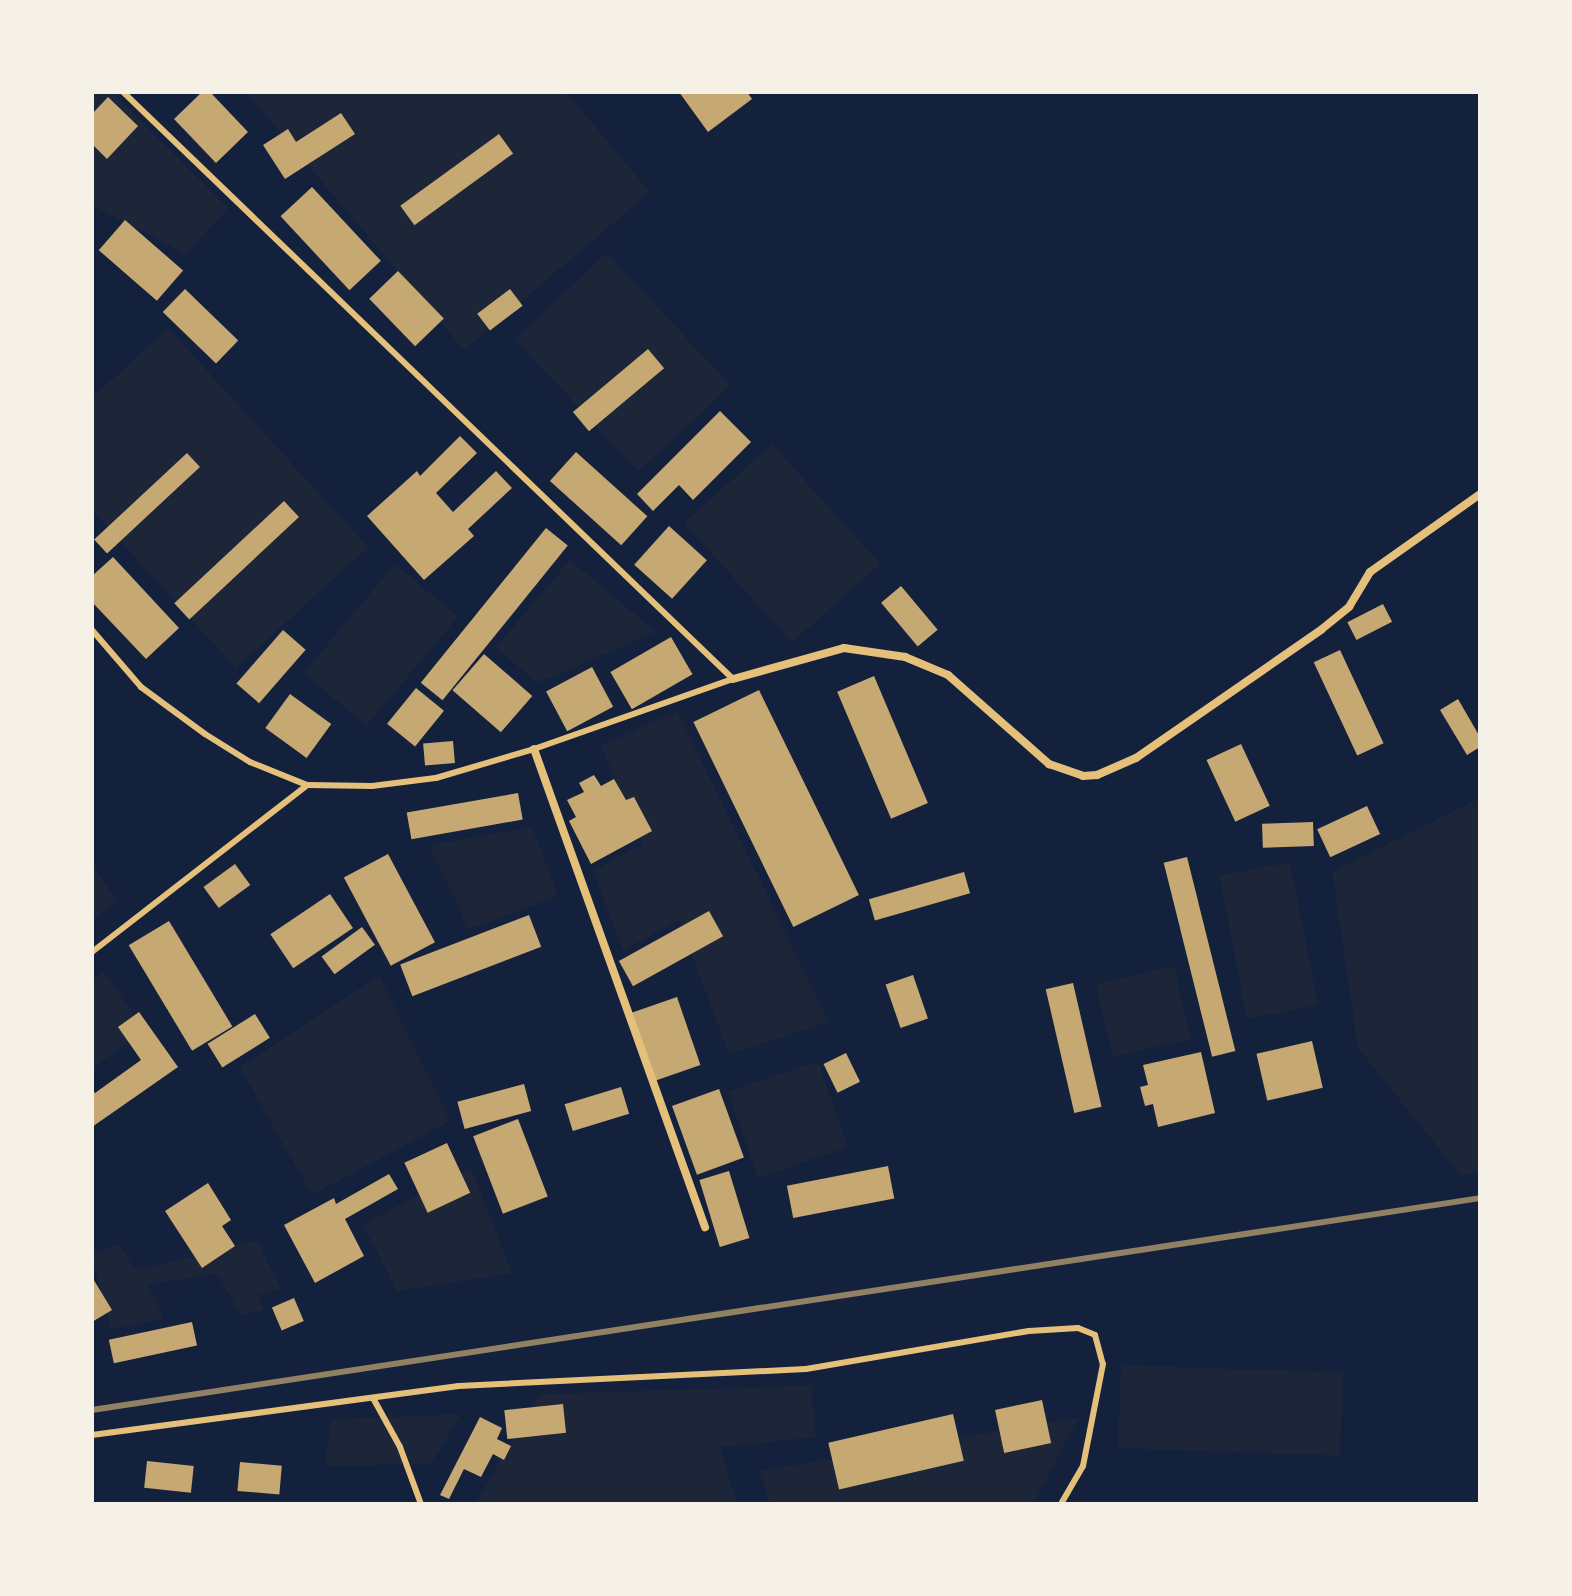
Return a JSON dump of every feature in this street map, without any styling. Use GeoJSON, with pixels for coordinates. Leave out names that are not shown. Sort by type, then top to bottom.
{"type":"FeatureCollection","features":[{"type":"Feature","properties":{"kind":"street"},"geometry":{"type":"LineString","coordinates":[[733,679],[844,648],[905,657],[948,675],[1049,764],[1083,776],[1097,775],[1136,758],[1322,629],[1349,607],[1370,572],[1480,494]]}},
{"type":"Feature","properties":{"kind":"street"},"geometry":{"type":"LineString","coordinates":[[534,749],[705,1227]]}},
{"type":"Feature","properties":{"kind":"lane"},"geometry":{"type":"LineString","coordinates":[[92,630],[141,687],[205,734],[250,762],[307,785],[372,786],[436,778],[534,749],[733,679],[123,92]]}},
{"type":"Feature","properties":{"kind":"lane"},"geometry":{"type":"LineString","coordinates":[[92,952],[307,785]]}},
{"type":"Feature","properties":{"kind":"lane"},"geometry":{"type":"LineString","coordinates":[[92,1435],[459,1386],[806,1369],[1029,1331],[1078,1328],[1095,1335],[1103,1364],[1083,1466],[1061,1504]]}},
{"type":"Feature","properties":{"kind":"lane"},"geometry":{"type":"LineString","coordinates":[[373,1398],[400,1447],[421,1504]]}},
{"type":"Feature","properties":{"kind":"shaded area"},"geometry":{"type":"Polygon","coordinates":[[[92,92],[112,92],[228,208],[186,254],[92,205],[92,92]]]}},
{"type":"Feature","properties":{"kind":"shaded area"},"geometry":{"type":"Polygon","coordinates":[[[246,92],[566,92],[650,192],[464,350],[246,92]]]}},
{"type":"Feature","properties":{"kind":"shaded area"},"geometry":{"type":"Polygon","coordinates":[[[607,253],[730,385],[638,471],[515,339],[607,253]]]}},
{"type":"Feature","properties":{"kind":"shaded area"},"geometry":{"type":"Polygon","coordinates":[[[168,328],[368,547],[236,668],[92,510],[92,398],[168,328]]]}},
{"type":"Feature","properties":{"kind":"shaded area"},"geometry":{"type":"Polygon","coordinates":[[[772,444],[880,564],[792,643],[684,523],[772,444]]]}},
{"type":"Feature","properties":{"kind":"shaded area"},"geometry":{"type":"Polygon","coordinates":[[[570,560],[656,632],[537,683],[496,647],[570,560]]]}},
{"type":"Feature","properties":{"kind":"shaded area"},"geometry":{"type":"Polygon","coordinates":[[[395,564],[458,617],[367,725],[304,673],[395,564]]]}},
{"type":"Feature","properties":{"kind":"shaded area"},"geometry":{"type":"Polygon","coordinates":[[[677,711],[829,1022],[729,1054],[679,920],[623,950],[593,871],[643,844],[601,746],[677,711]]]}},
{"type":"Feature","properties":{"kind":"shaded area"},"geometry":{"type":"Polygon","coordinates":[[[1480,798],[1480,1173],[1461,1176],[1358,1048],[1332,871],[1480,798]]]}},
{"type":"Feature","properties":{"kind":"shaded area"},"geometry":{"type":"Polygon","coordinates":[[[532,827],[558,896],[469,929],[429,845],[532,827]]]}},
{"type":"Feature","properties":{"kind":"shaded area"},"geometry":{"type":"Polygon","coordinates":[[[1290,862],[1318,1005],[1247,1019],[1219,876],[1290,862]]]}},
{"type":"Feature","properties":{"kind":"shaded area"},"geometry":{"type":"Polygon","coordinates":[[[92,864],[118,902],[92,920],[92,864]]]}},
{"type":"Feature","properties":{"kind":"shaded area"},"geometry":{"type":"Polygon","coordinates":[[[1174,966],[1191,1039],[1113,1057],[1096,984],[1174,966]]]}},
{"type":"Feature","properties":{"kind":"shaded area"},"geometry":{"type":"Polygon","coordinates":[[[104,972],[145,1031],[92,1068],[92,981],[104,972]]]}},
{"type":"Feature","properties":{"kind":"shaded area"},"geometry":{"type":"Polygon","coordinates":[[[379,976],[450,1121],[312,1195],[240,1067],[379,976]]]}},
{"type":"Feature","properties":{"kind":"shaded area"},"geometry":{"type":"Polygon","coordinates":[[[818,1061],[848,1147],[758,1178],[728,1092],[818,1061]]]}},
{"type":"Feature","properties":{"kind":"shaded area"},"geometry":{"type":"Polygon","coordinates":[[[471,1168],[512,1273],[397,1291],[363,1224],[471,1168]]]}},
{"type":"Feature","properties":{"kind":"shaded area"},"geometry":{"type":"Polygon","coordinates":[[[257,1241],[281,1288],[258,1295],[264,1310],[241,1315],[217,1273],[148,1285],[164,1318],[111,1330],[92,1255],[119,1244],[135,1270],[257,1241]]]}},
{"type":"Feature","properties":{"kind":"shaded area"},"geometry":{"type":"Polygon","coordinates":[[[1121,1365],[1343,1373],[1340,1456],[1118,1448],[1121,1365]]]}},
{"type":"Feature","properties":{"kind":"shaded area"},"geometry":{"type":"Polygon","coordinates":[[[811,1386],[816,1437],[720,1447],[737,1504],[475,1504],[539,1394],[811,1386]]]}},
{"type":"Feature","properties":{"kind":"shaded area"},"geometry":{"type":"Polygon","coordinates":[[[461,1414],[431,1464],[325,1466],[331,1420],[461,1414]]]}},
{"type":"Feature","properties":{"kind":"shaded area"},"geometry":{"type":"Polygon","coordinates":[[[1078,1418],[1033,1504],[770,1504],[759,1471],[1078,1418]]]}},
{"type":"Feature","properties":{"kind":"building"},"geometry":{"type":"Polygon","coordinates":[[[202,92],[210,92],[248,132],[216,163],[174,119],[202,92]]]}},
{"type":"Feature","properties":{"kind":"building"},"geometry":{"type":"Polygon","coordinates":[[[679,92],[747,92],[752,99],[708,132],[679,92]]]}},
{"type":"Feature","properties":{"kind":"building"},"geometry":{"type":"Polygon","coordinates":[[[108,97],[138,126],[107,159],[92,144],[92,114],[108,97]]]}},
{"type":"Feature","properties":{"kind":"building"},"geometry":{"type":"Polygon","coordinates":[[[341,113],[355,134],[285,179],[263,145],[288,129],[296,142],[341,113]]]}},
{"type":"Feature","properties":{"kind":"building"},"geometry":{"type":"Polygon","coordinates":[[[499,134],[513,153],[414,225],[400,206],[499,134]]]}},
{"type":"Feature","properties":{"kind":"building"},"geometry":{"type":"Polygon","coordinates":[[[312,187],[381,261],[349,290],[281,216],[312,187]]]}},
{"type":"Feature","properties":{"kind":"building"},"geometry":{"type":"Polygon","coordinates":[[[125,220],[183,271],[157,301],[99,250],[125,220]]]}},
{"type":"Feature","properties":{"kind":"building"},"geometry":{"type":"Polygon","coordinates":[[[398,271],[444,318],[415,346],[369,299],[398,271]]]}},
{"type":"Feature","properties":{"kind":"building"},"geometry":{"type":"Polygon","coordinates":[[[185,289],[238,340],[216,363],[163,312],[185,289]]]}},
{"type":"Feature","properties":{"kind":"building"},"geometry":{"type":"Polygon","coordinates":[[[510,289],[523,306],[490,330],[477,314],[510,289]]]}},
{"type":"Feature","properties":{"kind":"building"},"geometry":{"type":"Polygon","coordinates":[[[648,349],[664,368],[589,431],[573,412],[648,349]]]}},
{"type":"Feature","properties":{"kind":"building"},"geometry":{"type":"Polygon","coordinates":[[[720,411],[751,442],[693,500],[679,485],[653,511],[637,494],[720,411]]]}},
{"type":"Feature","properties":{"kind":"building"},"geometry":{"type":"Polygon","coordinates":[[[460,436],[477,453],[436,493],[453,512],[496,471],[512,488],[468,529],[474,536],[424,580],[367,516],[417,471],[420,476],[460,436]]]}},
{"type":"Feature","properties":{"kind":"building"},"geometry":{"type":"Polygon","coordinates":[[[576,452],[647,516],[621,545],[550,481],[576,452]]]}},
{"type":"Feature","properties":{"kind":"building"},"geometry":{"type":"Polygon","coordinates":[[[187,453],[200,467],[107,554],[94,540],[187,453]]]}},
{"type":"Feature","properties":{"kind":"building"},"geometry":{"type":"Polygon","coordinates":[[[284,501],[299,517],[189,619],[174,603],[284,501]]]}},
{"type":"Feature","properties":{"kind":"building"},"geometry":{"type":"Polygon","coordinates":[[[669,526],[707,560],[672,599],[634,565],[669,526]]]}},
{"type":"Feature","properties":{"kind":"building"},"geometry":{"type":"Polygon","coordinates":[[[546,528],[568,546],[443,700],[421,683],[546,528]]]}},
{"type":"Feature","properties":{"kind":"building"},"geometry":{"type":"Polygon","coordinates":[[[113,557],[179,628],[146,659],[92,602],[92,576],[113,557]]]}},
{"type":"Feature","properties":{"kind":"building"},"geometry":{"type":"Polygon","coordinates":[[[901,586],[938,630],[918,646],[881,603],[901,586]]]}},
{"type":"Feature","properties":{"kind":"building"},"geometry":{"type":"Polygon","coordinates":[[[1383,604],[1392,622],[1356,640],[1347,622],[1383,604]]]}},
{"type":"Feature","properties":{"kind":"building"},"geometry":{"type":"Polygon","coordinates":[[[283,630],[306,650],[259,703],[236,684],[283,630]]]}},
{"type":"Feature","properties":{"kind":"building"},"geometry":{"type":"Polygon","coordinates":[[[671,637],[692,674],[632,709],[610,672],[671,637]]]}},
{"type":"Feature","properties":{"kind":"building"},"geometry":{"type":"Polygon","coordinates":[[[1340,650],[1384,743],[1357,756],[1314,662],[1340,650]]]}},
{"type":"Feature","properties":{"kind":"building"},"geometry":{"type":"Polygon","coordinates":[[[484,654],[532,696],[501,732],[453,690],[484,654]]]}},
{"type":"Feature","properties":{"kind":"building"},"geometry":{"type":"Polygon","coordinates":[[[592,667],[613,707],[567,731],[546,691],[592,667]]]}},
{"type":"Feature","properties":{"kind":"building"},"geometry":{"type":"Polygon","coordinates":[[[874,676],[928,803],[891,819],[837,692],[874,676]]]}},
{"type":"Feature","properties":{"kind":"building"},"geometry":{"type":"Polygon","coordinates":[[[416,688],[444,711],[415,746],[387,724],[416,688]]]}},
{"type":"Feature","properties":{"kind":"building"},"geometry":{"type":"Polygon","coordinates":[[[759,690],[859,895],[793,927],[693,722],[759,690]]]}},
{"type":"Feature","properties":{"kind":"building"},"geometry":{"type":"Polygon","coordinates":[[[290,694],[331,724],[307,758],[265,728],[290,694]]]}},
{"type":"Feature","properties":{"kind":"building"},"geometry":{"type":"Polygon","coordinates":[[[1458,699],[1480,737],[1480,747],[1467,755],[1440,710],[1458,699]]]}},
{"type":"Feature","properties":{"kind":"building"},"geometry":{"type":"Polygon","coordinates":[[[453,741],[455,763],[425,766],[423,744],[453,741]]]}},
{"type":"Feature","properties":{"kind":"building"},"geometry":{"type":"Polygon","coordinates":[[[1241,744],[1270,806],[1235,822],[1207,760],[1241,744]]]}},
{"type":"Feature","properties":{"kind":"building"},"geometry":{"type":"Polygon","coordinates":[[[594,775],[601,786],[614,779],[626,800],[634,797],[652,831],[591,864],[569,821],[576,817],[567,800],[584,792],[579,783],[594,775]]]}},
{"type":"Feature","properties":{"kind":"building"},"geometry":{"type":"Polygon","coordinates":[[[518,793],[523,820],[411,839],[407,813],[518,793]]]}},
{"type":"Feature","properties":{"kind":"building"},"geometry":{"type":"Polygon","coordinates":[[[1367,806],[1380,834],[1330,857],[1317,829],[1367,806]]]}},
{"type":"Feature","properties":{"kind":"building"},"geometry":{"type":"Polygon","coordinates":[[[1313,822],[1314,846],[1263,848],[1262,824],[1313,822]]]}},
{"type":"Feature","properties":{"kind":"building"},"geometry":{"type":"Polygon","coordinates":[[[388,854],[435,942],[391,966],[344,877],[388,854]]]}},
{"type":"Feature","properties":{"kind":"building"},"geometry":{"type":"Polygon","coordinates":[[[1187,857],[1235,1051],[1212,1057],[1164,863],[1187,857]]]}},
{"type":"Feature","properties":{"kind":"building"},"geometry":{"type":"Polygon","coordinates":[[[235,864],[250,885],[219,908],[203,887],[235,864]]]}},
{"type":"Feature","properties":{"kind":"building"},"geometry":{"type":"Polygon","coordinates":[[[964,872],[970,893],[875,920],[869,899],[964,872]]]}},
{"type":"Feature","properties":{"kind":"building"},"geometry":{"type":"Polygon","coordinates":[[[330,894],[353,928],[293,968],[270,934],[330,894]]]}},
{"type":"Feature","properties":{"kind":"building"},"geometry":{"type":"Polygon","coordinates":[[[709,911],[723,936],[633,986],[619,961],[709,911]]]}},
{"type":"Feature","properties":{"kind":"building"},"geometry":{"type":"Polygon","coordinates":[[[529,915],[541,947],[412,996],[400,964],[529,915]]]}},
{"type":"Feature","properties":{"kind":"building"},"geometry":{"type":"Polygon","coordinates":[[[169,921],[232,1026],[192,1051],[129,945],[169,921]]]}},
{"type":"Feature","properties":{"kind":"building"},"geometry":{"type":"Polygon","coordinates":[[[362,927],[375,945],[334,974],[322,956],[362,927]]]}},
{"type":"Feature","properties":{"kind":"building"},"geometry":{"type":"Polygon","coordinates":[[[913,975],[928,1018],[901,1028],[886,984],[913,975]]]}},
{"type":"Feature","properties":{"kind":"building"},"geometry":{"type":"Polygon","coordinates":[[[1073,983],[1102,1107],[1074,1113],[1046,989],[1073,983]]]}},
{"type":"Feature","properties":{"kind":"building"},"geometry":{"type":"Polygon","coordinates":[[[677,997],[700,1065],[655,1081],[632,1013],[677,997]]]}},
{"type":"Feature","properties":{"kind":"building"},"geometry":{"type":"Polygon","coordinates":[[[139,1012],[178,1067],[92,1127],[92,1090],[95,1093],[141,1060],[118,1027],[139,1012]]]}},
{"type":"Feature","properties":{"kind":"building"},"geometry":{"type":"Polygon","coordinates":[[[255,1014],[270,1038],[222,1067],[208,1044],[255,1014]]]}},
{"type":"Feature","properties":{"kind":"building"},"geometry":{"type":"Polygon","coordinates":[[[1312,1041],[1323,1088],[1267,1101],[1256,1054],[1312,1041]]]}},
{"type":"Feature","properties":{"kind":"building"},"geometry":{"type":"Polygon","coordinates":[[[1201,1052],[1215,1113],[1158,1127],[1153,1104],[1145,1106],[1140,1087],[1148,1085],[1143,1065],[1201,1052]]]}},
{"type":"Feature","properties":{"kind":"building"},"geometry":{"type":"Polygon","coordinates":[[[846,1053],[860,1082],[838,1093],[824,1064],[846,1053]]]}},
{"type":"Feature","properties":{"kind":"building"},"geometry":{"type":"Polygon","coordinates":[[[524,1084],[531,1111],[465,1129],[457,1102],[524,1084]]]}},
{"type":"Feature","properties":{"kind":"building"},"geometry":{"type":"Polygon","coordinates":[[[621,1087],[629,1114],[573,1131],[565,1104],[621,1087]]]}},
{"type":"Feature","properties":{"kind":"building"},"geometry":{"type":"Polygon","coordinates":[[[719,1089],[744,1158],[697,1175],[672,1106],[719,1089]]]}},
{"type":"Feature","properties":{"kind":"building"},"geometry":{"type":"Polygon","coordinates":[[[518,1119],[548,1196],[503,1214],[473,1136],[518,1119]]]}},
{"type":"Feature","properties":{"kind":"building"},"geometry":{"type":"Polygon","coordinates":[[[447,1143],[470,1193],[428,1213],[404,1163],[447,1143]]]}},
{"type":"Feature","properties":{"kind":"building"},"geometry":{"type":"Polygon","coordinates":[[[888,1166],[894,1198],[793,1218],[787,1186],[888,1166]]]}},
{"type":"Feature","properties":{"kind":"building"},"geometry":{"type":"Polygon","coordinates":[[[729,1171],[749,1238],[720,1247],[699,1180],[729,1171]]]}},
{"type":"Feature","properties":{"kind":"building"},"geometry":{"type":"Polygon","coordinates":[[[389,1174],[398,1189],[345,1219],[364,1256],[315,1283],[284,1225],[334,1198],[336,1204],[389,1174]]]}},
{"type":"Feature","properties":{"kind":"building"},"geometry":{"type":"Polygon","coordinates":[[[208,1183],[231,1220],[222,1226],[235,1246],[202,1268],[165,1211],[208,1183]]]}},
{"type":"Feature","properties":{"kind":"building"},"geometry":{"type":"Polygon","coordinates":[[[92,1277],[112,1310],[92,1322],[92,1277]]]}},
{"type":"Feature","properties":{"kind":"building"},"geometry":{"type":"Polygon","coordinates":[[[294,1298],[304,1321],[282,1330],[272,1307],[294,1298]]]}},
{"type":"Feature","properties":{"kind":"building"},"geometry":{"type":"Polygon","coordinates":[[[192,1322],[197,1345],[114,1363],[109,1340],[192,1322]]]}},
{"type":"Feature","properties":{"kind":"building"},"geometry":{"type":"Polygon","coordinates":[[[1042,1400],[1051,1443],[1004,1453],[995,1410],[1042,1400]]]}},
{"type":"Feature","properties":{"kind":"building"},"geometry":{"type":"Polygon","coordinates":[[[563,1404],[566,1433],[507,1439],[504,1410],[563,1404]]]}},
{"type":"Feature","properties":{"kind":"building"},"geometry":{"type":"Polygon","coordinates":[[[953,1414],[964,1461],[839,1490],[828,1443],[953,1414]]]}},
{"type":"Feature","properties":{"kind":"building"},"geometry":{"type":"Polygon","coordinates":[[[480,1417],[502,1428],[497,1439],[511,1446],[504,1460],[493,1454],[481,1477],[464,1469],[449,1499],[440,1495],[480,1417]]]}},
{"type":"Feature","properties":{"kind":"building"},"geometry":{"type":"Polygon","coordinates":[[[147,1461],[194,1466],[191,1493],[144,1488],[147,1461]]]}},
{"type":"Feature","properties":{"kind":"building"},"geometry":{"type":"Polygon","coordinates":[[[240,1462],[282,1466],[279,1495],[237,1491],[240,1462]]]}},
{"type":"Feature","properties":{"kind":"railway"},"geometry":{"type":"LineString","coordinates":[[92,1410],[1480,1198]]}}]}
